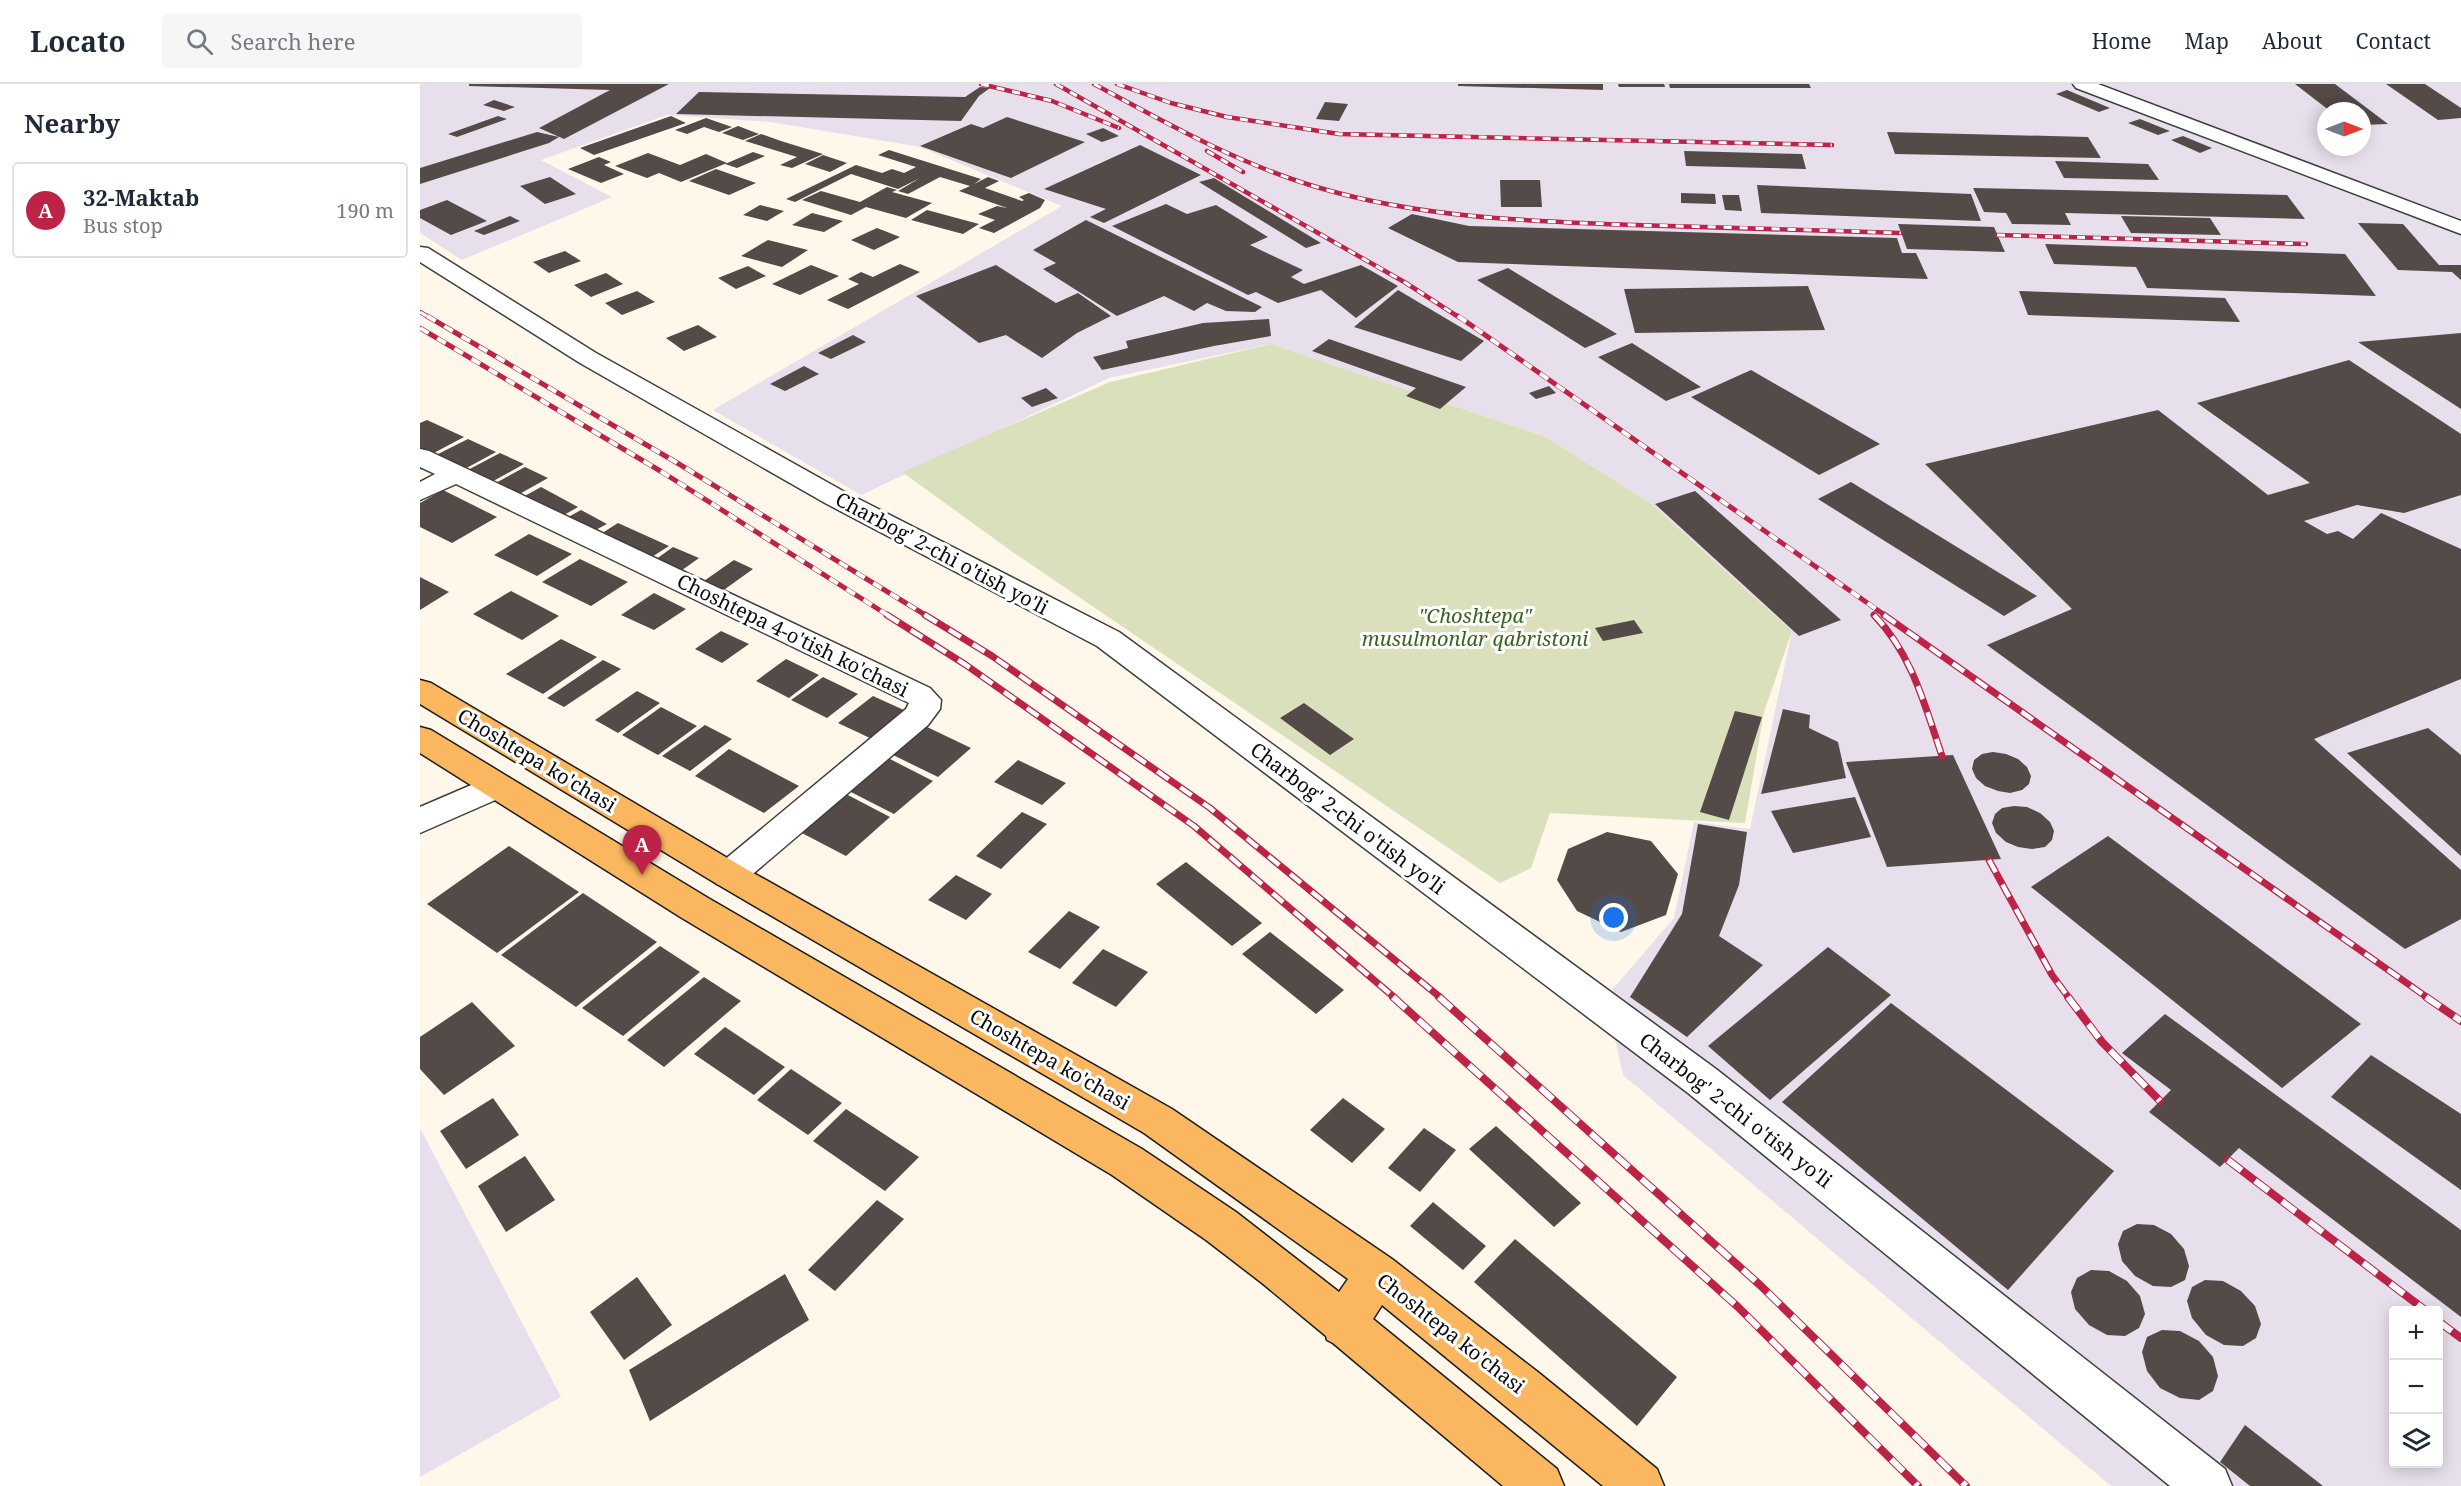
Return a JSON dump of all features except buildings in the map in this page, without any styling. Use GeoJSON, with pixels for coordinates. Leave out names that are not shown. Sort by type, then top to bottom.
{"type":"FeatureCollection","features":[{"type":"Feature","properties":{"kind":"main road","name":"Choshtepa ko'chasi"},"geometry":{"type":"LineString","coordinates":[[420,690],[729,875],[1158,1120],[1377,1274],[1523,1389],[1640,1486]]}},
{"type":"Feature","properties":{"kind":"main road"},"geometry":{"type":"LineString","coordinates":[[420,738],[695,908],[1127,1162],[1221,1226],[1277,1268],[1540,1486]]}},
{"type":"Feature","properties":{"kind":"main road"},"geometry":{"type":"LineString","coordinates":[[1343,1325],[1377,1274]]}},
{"type":"Feature","properties":{"kind":"street"},"geometry":{"type":"LineString","coordinates":[[2082,84],[2143,98],[2461,228]]}},
{"type":"Feature","properties":{"kind":"street","name":"Charbog' 2-chi o'tish yo'li"},"geometry":{"type":"LineString","coordinates":[[420,253],[588,358],[834,497],[1108,639],[1702,1081],[2208,1486]]}},
{"type":"Feature","properties":{"kind":"street","name":"Choshtepa 4-o'tish ko'chasi"},"geometry":{"type":"LineString","coordinates":[[420,457],[919,695],[925,700],[924,709],[917,717],[729,875]]}},
{"type":"Feature","properties":{"kind":"street"},"geometry":{"type":"LineString","coordinates":[[420,492],[456,474]]}},
{"type":"Feature","properties":{"kind":"street"},"geometry":{"type":"LineString","coordinates":[[420,821],[497,786]]}},
{"type":"Feature","properties":{"kind":"shaded area"},"geometry":{"type":"Polygon","coordinates":[[[420,84],[2461,84],[2461,1486],[2111,1486],[1623,1075],[1606,997],[1674,918],[1694,822],[1750,829],[1792,631],[1650,503],[1546,437],[1271,344],[1109,378],[861,495],[713,410],[1062,206],[920,147],[770,122],[667,115],[541,160],[612,197],[462,260],[420,233],[420,84]]]}},
{"type":"Feature","properties":{"kind":"shaded area"},"geometry":{"type":"Polygon","coordinates":[[[420,1128],[561,1397],[420,1477],[420,1128]]]}},
{"type":"Feature","properties":{"kind":"green space","name":"\"Choshtepa\" musulmonlar qabristoni"},"geometry":{"type":"Polygon","coordinates":[[[1271,344],[1546,437],[1650,503],[1792,631],[1764,712],[1745,823],[1550,813],[1531,868],[1500,883],[1014,553],[902,472],[1110,382],[1271,344]]]}},
{"type":"Feature","properties":{"kind":"railway"},"geometry":{"type":"LineString","coordinates":[[981,84],[1052,101],[1119,128]]}},
{"type":"Feature","properties":{"kind":"railway"},"geometry":{"type":"LineString","coordinates":[[1056,84],[1406,283],[1460,318]]}},
{"type":"Feature","properties":{"kind":"railway"},"geometry":{"type":"LineString","coordinates":[[1094,84],[1204,142],[1261,168],[1320,188],[1397,206],[1436,212],[1555,222],[1901,233]]}},
{"type":"Feature","properties":{"kind":"railway"},"geometry":{"type":"LineString","coordinates":[[1117,84],[1171,103],[1227,117],[1339,134],[1832,145]]}},
{"type":"Feature","properties":{"kind":"railway"},"geometry":{"type":"LineString","coordinates":[[1207,151],[1243,172]]}},
{"type":"Feature","properties":{"kind":"railway"},"geometry":{"type":"LineString","coordinates":[[1997,235],[2306,244]]}},
{"type":"Feature","properties":{"kind":"railway"},"geometry":{"type":"LineString","coordinates":[[420,312],[430,318]]}},
{"type":"Feature","properties":{"kind":"railway"},"geometry":{"type":"LineString","coordinates":[[427,316],[679,464],[927,616]]}},
{"type":"Feature","properties":{"kind":"railway"},"geometry":{"type":"LineString","coordinates":[[1458,316],[1886,616]]}},
{"type":"Feature","properties":{"kind":"railway"},"geometry":{"type":"LineString","coordinates":[[420,328],[662,472],[889,616]]}},
{"type":"Feature","properties":{"kind":"railway"},"geometry":{"type":"LineString","coordinates":[[887,615],[966,665],[1194,826],[1395,998]]}},
{"type":"Feature","properties":{"kind":"railway"},"geometry":{"type":"LineString","coordinates":[[925,615],[992,656],[1210,808],[1441,998]]}},
{"type":"Feature","properties":{"kind":"railway"},"geometry":{"type":"LineString","coordinates":[[1874,615],[1887,630],[1908,664],[1942,756]]}},
{"type":"Feature","properties":{"kind":"railway"},"geometry":{"type":"LineString","coordinates":[[1884,615],[2428,998]]}},
{"type":"Feature","properties":{"kind":"railway"},"geometry":{"type":"LineString","coordinates":[[1989,860],[2052,975],[2069,998]]}},
{"type":"Feature","properties":{"kind":"railway"},"geometry":{"type":"LineString","coordinates":[[1393,997],[1738,1307],[1918,1486]]}},
{"type":"Feature","properties":{"kind":"railway"},"geometry":{"type":"LineString","coordinates":[[1439,997],[1761,1286],[1966,1486]]}},
{"type":"Feature","properties":{"kind":"railway"},"geometry":{"type":"LineString","coordinates":[[2068,997],[2102,1042],[2160,1101]]}},
{"type":"Feature","properties":{"kind":"railway"},"geometry":{"type":"LineString","coordinates":[[2426,997],[2461,1021]]}},
{"type":"Feature","properties":{"kind":"railway"},"geometry":{"type":"LineString","coordinates":[[2228,1160],[2420,1306]]}},
{"type":"Feature","properties":{"kind":"railway"},"geometry":{"type":"LineString","coordinates":[[2443,1325],[2461,1338]]}},
{"type":"Feature","properties":{"kind":"place","name":"32-Maktab"},"geometry":{"type":"Point","coordinates":[642,875]}}]}
